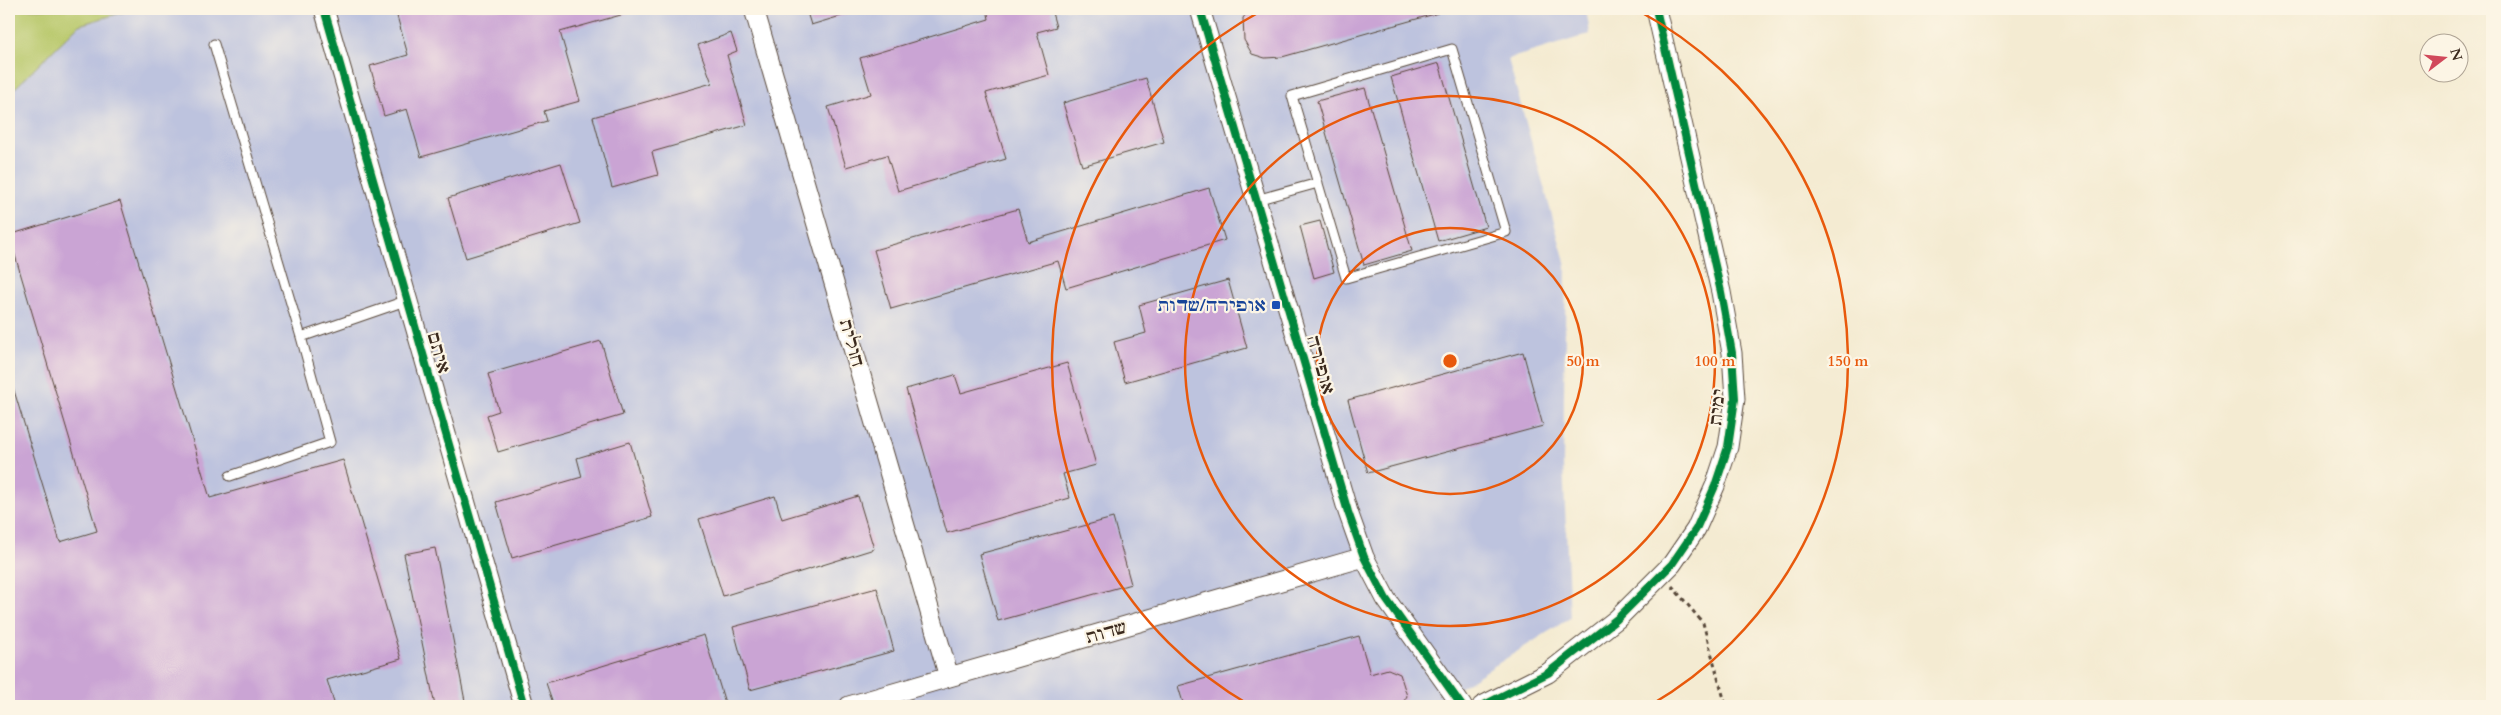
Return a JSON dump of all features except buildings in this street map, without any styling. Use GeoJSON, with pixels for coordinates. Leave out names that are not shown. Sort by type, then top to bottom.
{"type":"FeatureCollection","features":[{"type":"Feature","properties":{"kind":"street","name":"איתם"},"geometry":{"type":"LineString","coordinates":[[324,9],[524,706]]}},
{"type":"Feature","properties":{"kind":"street","name":"חולית"},"geometry":{"type":"LineString","coordinates":[[754,9],[949,677]]}},
{"type":"Feature","properties":{"kind":"street","name":"אופירה"},"geometry":{"type":"LineString","coordinates":[[1200,9],[1345,503],[1364,557],[1386,599],[1462,706]]}},
{"type":"Feature","properties":{"kind":"street","name":"ימית"},"geometry":{"type":"LineString","coordinates":[[1482,706],[1548,673],[1617,619],[1662,574],[1696,529],[1715,486],[1728,447],[1735,399],[1732,353],[1721,292],[1656,9]]}},
{"type":"Feature","properties":{"kind":"street","name":"שדות"},"geometry":{"type":"LineString","coordinates":[[849,706],[1364,557]]}},
{"type":"Feature","properties":{"kind":"lane"},"geometry":{"type":"LineString","coordinates":[[214,44],[301,336],[330,442],[230,476]]}},
{"type":"Feature","properties":{"kind":"lane"},"geometry":{"type":"LineString","coordinates":[[1452,49],[1506,232],[1346,278],[1318,183],[1292,96],[1452,49]]}},
{"type":"Feature","properties":{"kind":"lane"},"geometry":{"type":"LineString","coordinates":[[1256,200],[1318,183]]}},
{"type":"Feature","properties":{"kind":"lane"},"geometry":{"type":"LineString","coordinates":[[301,336],[408,300]]}},
{"type":"Feature","properties":{"kind":"path"},"geometry":{"type":"LineString","coordinates":[[1662,574],[1703,623],[1726,706]]}},
{"type":"Feature","properties":{"kind":"shaded area"},"geometry":{"type":"Polygon","coordinates":[[[9,9],[1586,9],[1590,34],[1508,59],[1566,265],[1563,463],[1570,618],[1431,706],[9,706],[9,9]]]}},
{"type":"Feature","properties":{"kind":"green space"},"geometry":{"type":"Polygon","coordinates":[[[9,9],[134,9],[79,25],[9,94],[9,9]]]}},
{"type":"Feature","properties":{"kind":"cycle path"},"geometry":{"type":"LineString","coordinates":[[324,9],[524,706]]}},
{"type":"Feature","properties":{"kind":"cycle path"},"geometry":{"type":"LineString","coordinates":[[1200,9],[1348,512],[1364,557],[1386,599],[1462,706]]}},
{"type":"Feature","properties":{"kind":"cycle path"},"geometry":{"type":"LineString","coordinates":[[1482,706],[1548,673],[1617,619],[1672,564],[1696,529],[1715,486],[1728,447],[1735,399],[1732,353],[1721,292],[1656,9]]}},
{"type":"Feature","properties":{"kind":"place","name":"אופירה/שדות"},"geometry":{"type":"Point","coordinates":[1276,305]}}]}
